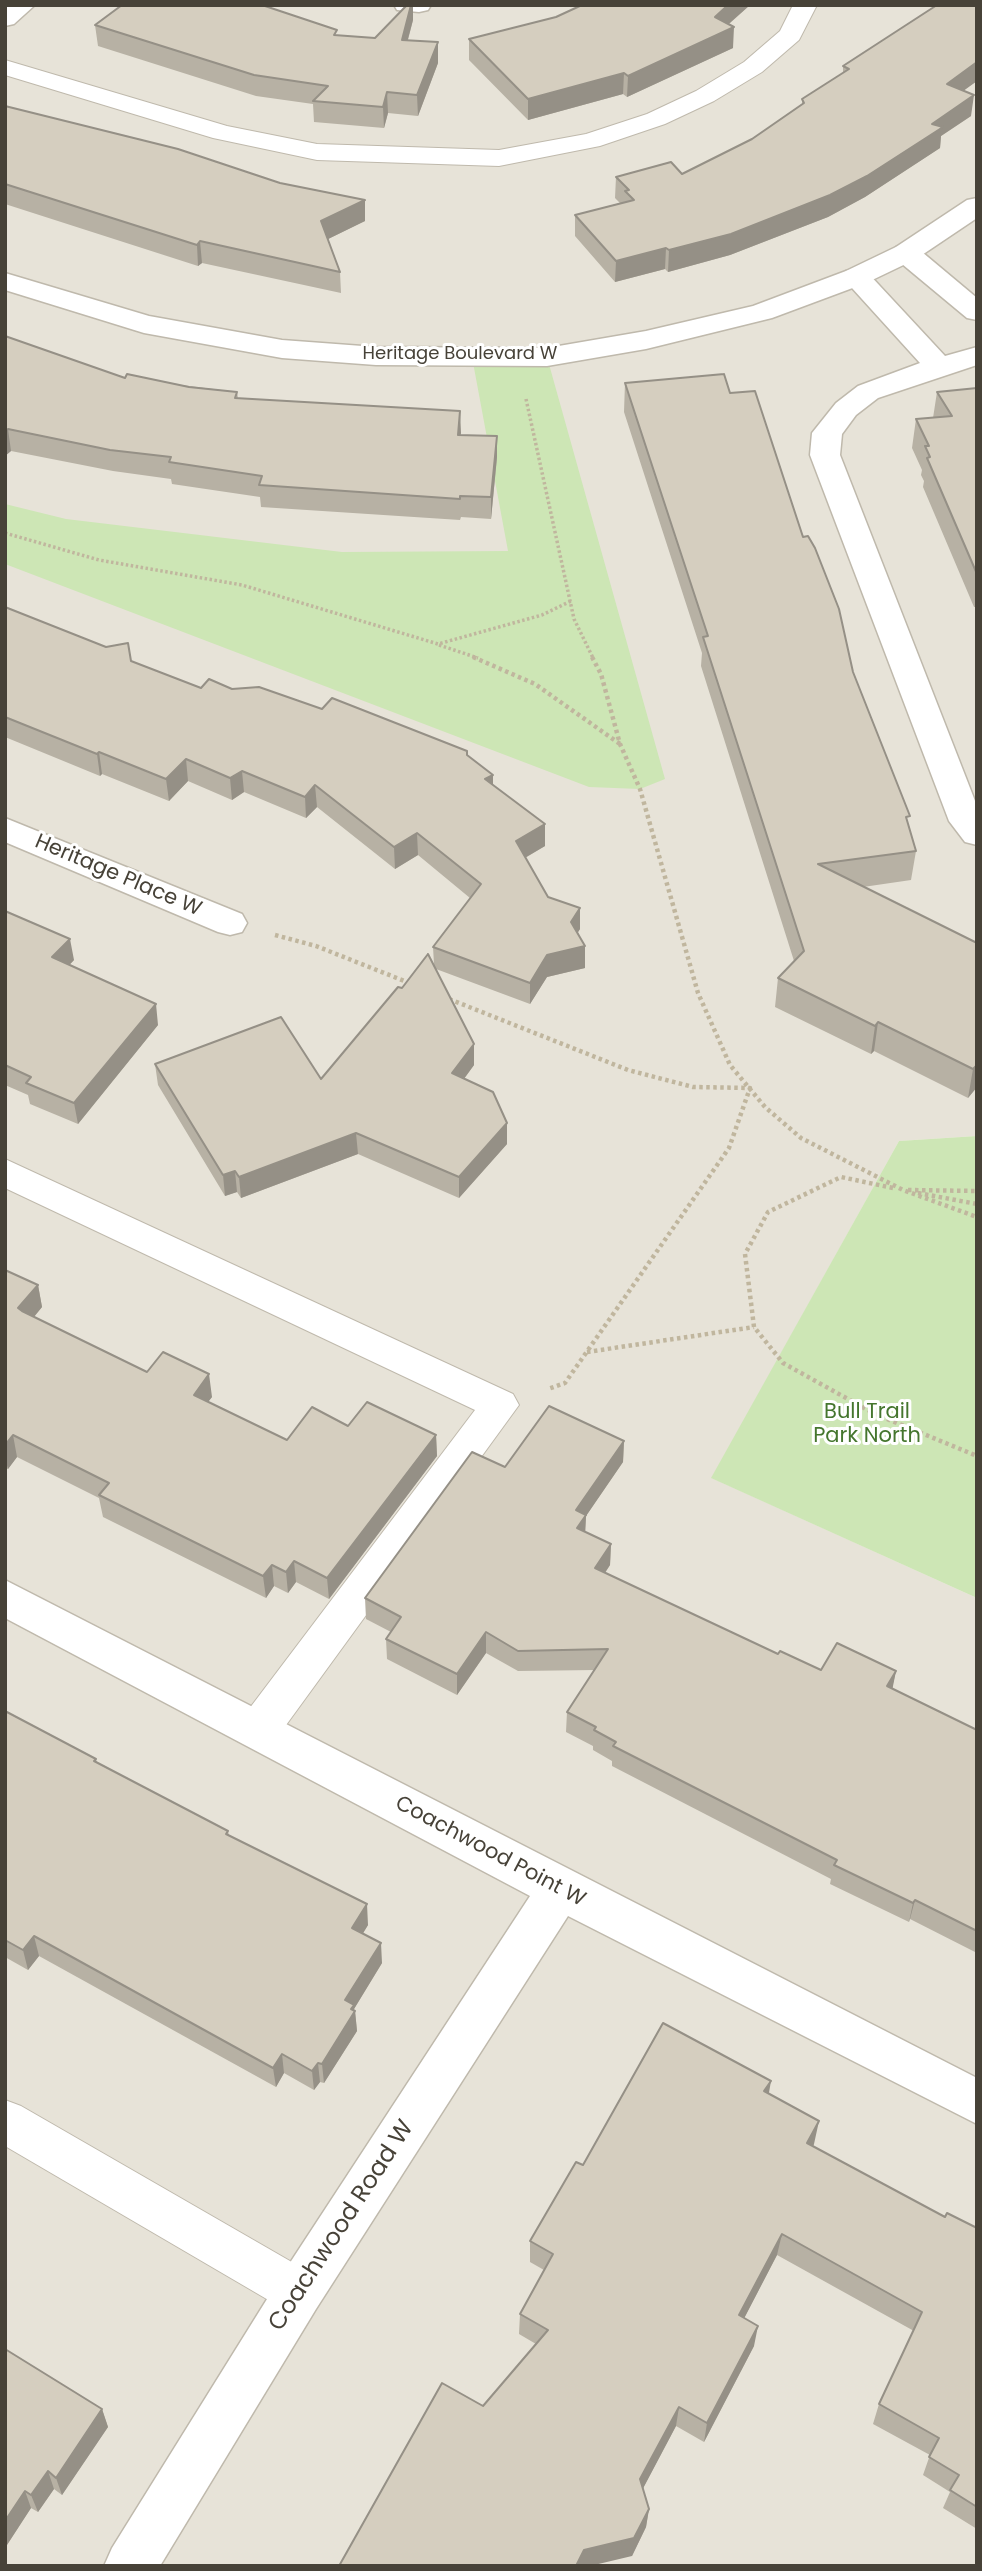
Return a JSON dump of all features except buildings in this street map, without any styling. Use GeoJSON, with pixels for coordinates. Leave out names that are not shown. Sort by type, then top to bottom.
{"type":"FeatureCollection","features":[{"type":"Feature","properties":{"kind":"street"},"geometry":{"type":"LineString","coordinates":[[5,19],[23,5]]}},
{"type":"Feature","properties":{"kind":"street"},"geometry":{"type":"LineString","coordinates":[[406,5],[419,5]]}},
{"type":"Feature","properties":{"kind":"street","name":"Heritage Boulevard W"},"geometry":{"type":"LineString","coordinates":[[5,281],[144,324],[282,349],[376,356],[547,357],[646,340],[762,312],[856,277],[906,253],[977,206]]}},
{"type":"Feature","properties":{"kind":"street"},"geometry":{"type":"LineString","coordinates":[[906,253],[977,312]]}},
{"type":"Feature","properties":{"kind":"street"},"geometry":{"type":"LineString","coordinates":[[856,277],[939,366]]}},
{"type":"Feature","properties":{"kind":"street"},"geometry":{"type":"LineString","coordinates":[[977,356],[939,366],[868,392],[846,409],[827,433],[825,455],[967,821],[977,834]]}},
{"type":"Feature","properties":{"kind":"street","name":"Heritage Place W"},"geometry":{"type":"LineString","coordinates":[[5,829],[230,923]]}},
{"type":"Feature","properties":{"kind":"street","name":"Coachwood Point W"},"geometry":{"type":"LineString","coordinates":[[5,1598],[560,1889],[977,2102]]}},
{"type":"Feature","properties":{"kind":"street","name":"Coachwood Road W"},"geometry":{"type":"LineString","coordinates":[[130,2566],[299,2292],[560,1889]]}},
{"type":"Feature","properties":{"kind":"lane"},"geometry":{"type":"LineString","coordinates":[[5,67],[222,133],[317,152],[499,158],[591,141],[656,119],[705,96],[753,67],[790,35],[805,5]]}},
{"type":"Feature","properties":{"kind":"lane"},"geometry":{"type":"LineString","coordinates":[[5,1172],[500,1405],[258,1730]]}},
{"type":"Feature","properties":{"kind":"lane"},"geometry":{"type":"LineString","coordinates":[[5,2121],[299,2292]]}},
{"type":"Feature","properties":{"kind":"path"},"geometry":{"type":"LineString","coordinates":[[514,358],[528,406],[574,619],[601,674],[621,744],[640,789],[698,993],[730,1065],[765,1107],[801,1138],[903,1190],[977,1217]]}},
{"type":"Feature","properties":{"kind":"path"},"geometry":{"type":"LineString","coordinates":[[5,533],[99,560],[242,586],[492,663],[535,684],[621,744]]}},
{"type":"Feature","properties":{"kind":"path"},"geometry":{"type":"LineString","coordinates":[[438,645],[542,615],[571,601]]}},
{"type":"Feature","properties":{"kind":"path"},"geometry":{"type":"LineString","coordinates":[[230,923],[316,946],[420,988]]}},
{"type":"Feature","properties":{"kind":"path"},"geometry":{"type":"LineString","coordinates":[[446,998],[628,1070],[693,1087],[750,1088]]}},
{"type":"Feature","properties":{"kind":"path"},"geometry":{"type":"LineString","coordinates":[[500,1405],[565,1383],[729,1148],[750,1088]]}},
{"type":"Feature","properties":{"kind":"path"},"geometry":{"type":"LineString","coordinates":[[977,1204],[841,1177],[768,1212],[744,1254],[754,1327],[783,1363],[875,1414],[977,1456]]}},
{"type":"Feature","properties":{"kind":"path"},"geometry":{"type":"LineString","coordinates":[[903,1190],[977,1191]]}},
{"type":"Feature","properties":{"kind":"path"},"geometry":{"type":"LineString","coordinates":[[587,1352],[754,1327]]}},
{"type":"Feature","properties":{"kind":"shaded area"},"geometry":{"type":"Polygon","coordinates":[[[5,5],[977,5],[977,1136],[899,1141],[712,1478],[977,1598],[977,2566],[5,2566],[5,5]]]}},
{"type":"Feature","properties":{"kind":"green space"},"geometry":{"type":"Polygon","coordinates":[[[472,357],[547,357],[665,779],[640,789],[589,787],[5,564],[5,504],[66,519],[342,552],[508,551],[472,357]]]}},
{"type":"Feature","properties":{"kind":"green space","name":"Bull Trail Park North"},"geometry":{"type":"Polygon","coordinates":[[[977,1136],[977,1598],[711,1478],[899,1141],[977,1136]]]}}]}
